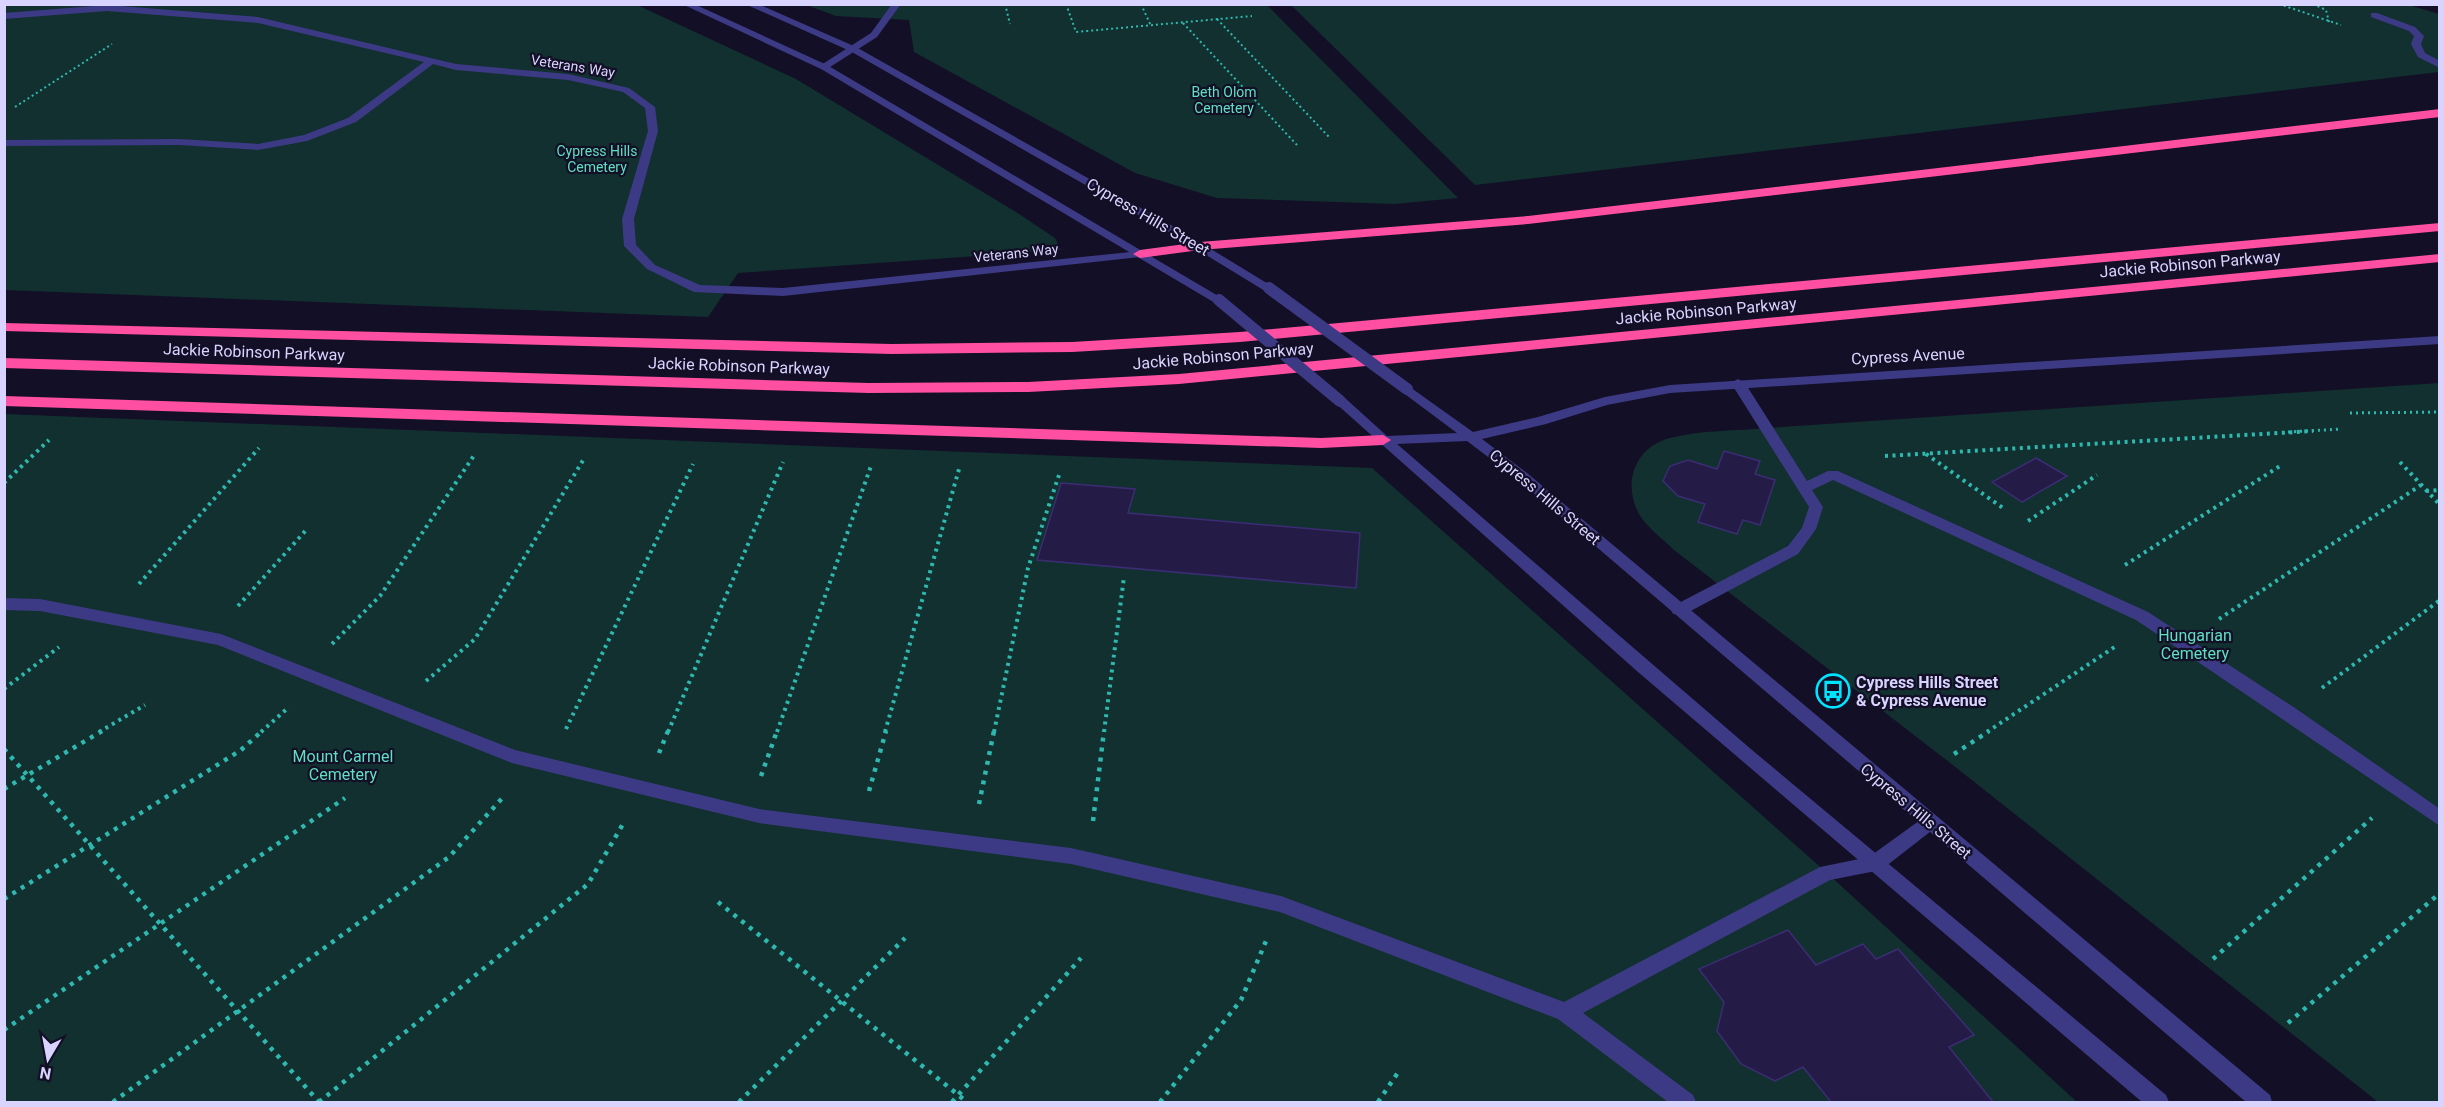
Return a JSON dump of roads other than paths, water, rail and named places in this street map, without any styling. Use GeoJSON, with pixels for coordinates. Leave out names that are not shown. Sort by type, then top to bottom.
{"type":"FeatureCollection","features":[{"type":"Feature","properties":{"kind":"highway"},"geometry":{"type":"LineString","coordinates":[[1140,254],[1200,246],[1528,220],[2439,113]]}},
{"type":"Feature","properties":{"kind":"highway"},"geometry":{"type":"LineString","coordinates":[[2359,234],[2439,220]]}},
{"type":"Feature","properties":{"kind":"highway","name":"Jackie Robinson Parkway"},"geometry":{"type":"LineString","coordinates":[[4,327],[809,348],[1072,347],[1240,337],[2439,227]]}},
{"type":"Feature","properties":{"kind":"highway","name":"Jackie Robinson Parkway"},"geometry":{"type":"LineString","coordinates":[[4,363],[868,388],[1062,385],[1190,378],[2439,258]]}},
{"type":"Feature","properties":{"kind":"highway"},"geometry":{"type":"LineString","coordinates":[[4,401],[1309,442],[1383,440]]}},
{"type":"Feature","properties":{"kind":"street"},"geometry":{"type":"LineString","coordinates":[[686,4],[824,67],[1219,300],[1340,401],[1874,864],[2158,1102]]}},
{"type":"Feature","properties":{"kind":"street","name":"Cypress Hills Street"},"geometry":{"type":"LineString","coordinates":[[749,4],[853,49],[1200,246],[1269,288],[1471,437],[2262,1102]]}},
{"type":"Feature","properties":{"kind":"street"},"geometry":{"type":"LineString","coordinates":[[824,67],[874,35],[897,4]]}},
{"type":"Feature","properties":{"kind":"street","name":"Veterans Way"},"geometry":{"type":"LineString","coordinates":[[4,16],[106,8],[258,20],[456,67],[568,78],[626,90],[650,108],[653,131],[628,219],[630,246],[651,267],[698,289],[783,292],[1140,254]]}},
{"type":"Feature","properties":{"kind":"street"},"geometry":{"type":"LineString","coordinates":[[2374,15],[2412,29],[2420,36],[2416,44],[2421,55],[2439,65]]}},
{"type":"Feature","properties":{"kind":"street"},"geometry":{"type":"LineString","coordinates":[[4,143],[179,142],[258,147],[307,138],[352,120],[431,61]]}},
{"type":"Feature","properties":{"kind":"street","name":"Cypress Avenue"},"geometry":{"type":"LineString","coordinates":[[1383,440],[1471,437],[1541,421],[1605,401],[1670,389],[2439,340]]}},
{"type":"Feature","properties":{"kind":"street"},"geometry":{"type":"LineString","coordinates":[[1679,610],[1793,550],[1809,529],[1816,507],[1806,487],[1738,383]]}},
{"type":"Feature","properties":{"kind":"street"},"geometry":{"type":"LineString","coordinates":[[1806,487],[1833,474],[2151,622],[2289,713],[2439,819]]}},
{"type":"Feature","properties":{"kind":"street"},"geometry":{"type":"LineString","coordinates":[[4,603],[40,606],[210,638],[312,675],[512,756],[748,813],[1088,860],[1281,904],[1564,1012],[1685,1102]]}},
{"type":"Feature","properties":{"kind":"street"},"geometry":{"type":"LineString","coordinates":[[1564,1012],[1827,873],[1874,864],[1929,823]]}},
{"type":"Feature","properties":{"kind":"place","name":"Cypress Hills Street & Cypress Avenue"},"geometry":{"type":"Point","coordinates":[1833,691]}},
{"type":"Feature","properties":{"kind":"park label","name":"Beth Olom Cemetery"},"geometry":{"type":"Point","coordinates":[1224,100]}},
{"type":"Feature","properties":{"kind":"park label","name":"Cypress Hills Cemetery"},"geometry":{"type":"Point","coordinates":[597,160]}},
{"type":"Feature","properties":{"kind":"park label","name":"Hungarian Cemetery"},"geometry":{"type":"Point","coordinates":[2195,644]}},
{"type":"Feature","properties":{"kind":"park label","name":"Mount Carmel Cemetery"},"geometry":{"type":"Point","coordinates":[343,765]}}]}
